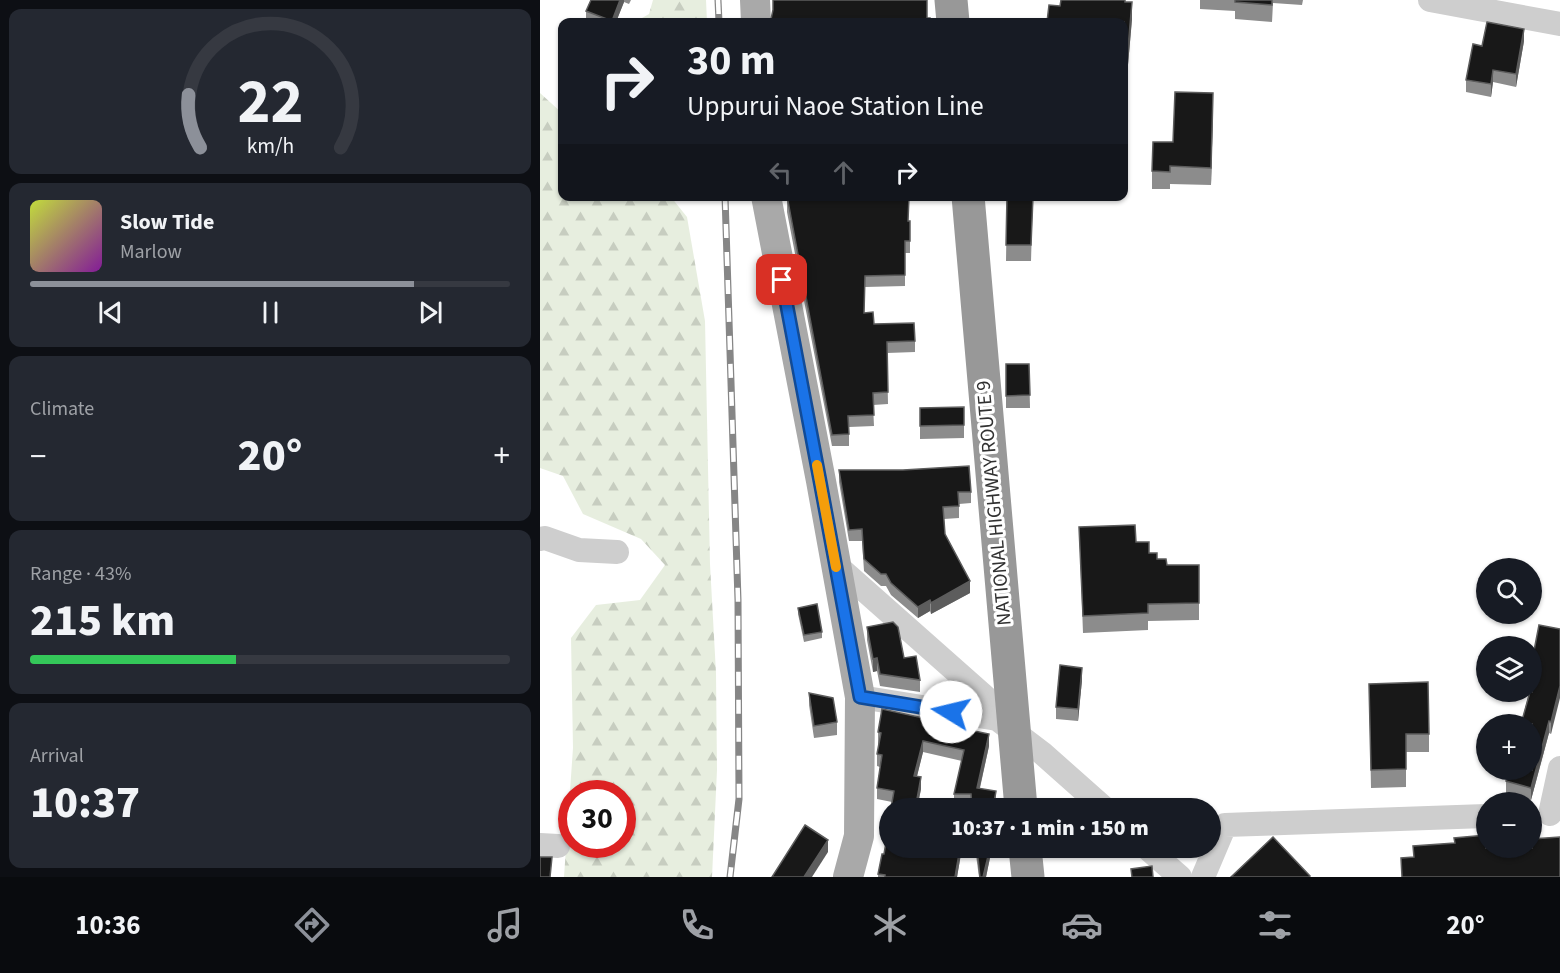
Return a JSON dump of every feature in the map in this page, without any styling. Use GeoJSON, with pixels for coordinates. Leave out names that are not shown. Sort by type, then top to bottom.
{"type":"FeatureCollection","features":[{"type":"Feature","properties":{"kind":"highway"},"geometry":{"type":"LineString","coordinates":[[951,0],[952,18]]}},
{"type":"Feature","properties":{"kind":"highway","name":"NATIONAL HIGHWAY ROUTE 9"},"geometry":{"type":"LineString","coordinates":[[968,201],[1006,725],[1020,798]]}},
{"type":"Feature","properties":{"kind":"highway"},"geometry":{"type":"LineString","coordinates":[[1026,858],[1028,877]]}},
{"type":"Feature","properties":{"kind":"main road"},"geometry":{"type":"LineString","coordinates":[[756,0],[756,18]]}},
{"type":"Feature","properties":{"kind":"main road"},"geometry":{"type":"LineString","coordinates":[[767,201],[860,697],[860,836],[848,877]]}},
{"type":"Feature","properties":{"kind":"street"},"geometry":{"type":"LineString","coordinates":[[1430,0],[1560,24]]}},
{"type":"Feature","properties":{"kind":"street"},"geometry":{"type":"LineString","coordinates":[[540,539],[545,538],[579,550],[617,552]]}},
{"type":"Feature","properties":{"kind":"street"},"geometry":{"type":"LineString","coordinates":[[836,565],[993,704],[1006,725],[1093,798]]}},
{"type":"Feature","properties":{"kind":"street"},"geometry":{"type":"LineString","coordinates":[[860,697],[1006,725]]}},
{"type":"Feature","properties":{"kind":"street"},"geometry":{"type":"LineString","coordinates":[[1547,814],[1560,768]]}},
{"type":"Feature","properties":{"kind":"street"},"geometry":{"type":"LineString","coordinates":[[1203,877],[1226,825],[1476,816]]}},
{"type":"Feature","properties":{"kind":"street"},"geometry":{"type":"LineString","coordinates":[[1158,858],[1180,877]]}},
{"type":"Feature","properties":{"kind":"green space"},"geometry":{"type":"Polygon","coordinates":[[[653,0],[706,0],[707,18],[642,18],[649,14],[653,0]]]}},
{"type":"Feature","properties":{"kind":"green space"},"geometry":{"type":"Polygon","coordinates":[[[540,93],[558,109],[558,201],[674,201],[687,217],[705,321],[710,564],[716,673],[717,770],[712,877],[564,877],[565,858],[636,858],[636,780],[571,780],[573,748],[571,638],[596,605],[640,600],[665,565],[641,539],[583,514],[563,476],[540,468],[540,93]]]}},
{"type":"Feature","properties":{"kind":"building"},"geometry":{"type":"Polygon","coordinates":[[[591,0],[620,0],[613,18],[604,18],[586,11],[591,0]]]}},
{"type":"Feature","properties":{"kind":"building"},"geometry":{"type":"Polygon","coordinates":[[[773,0],[927,0],[927,18],[771,18],[773,0]]]}},
{"type":"Feature","properties":{"kind":"building"},"geometry":{"type":"Polygon","coordinates":[[[1061,0],[1125,0],[1125,2],[1132,2],[1128,48],[1128,18],[1047,18],[1049,5],[1060,6],[1061,0]]]}},
{"type":"Feature","properties":{"kind":"building"},"geometry":{"type":"Polygon","coordinates":[[[1235,0],[1272,0],[1272,5],[1235,2],[1235,0]]]}},
{"type":"Feature","properties":{"kind":"building"},"geometry":{"type":"Polygon","coordinates":[[[1487,22],[1524,29],[1516,74],[1493,70],[1491,84],[1466,80],[1473,44],[1482,46],[1487,22]]]}},
{"type":"Feature","properties":{"kind":"building"},"geometry":{"type":"Polygon","coordinates":[[[1175,92],[1213,93],[1211,168],[1170,166],[1170,172],[1152,171],[1153,142],[1173,142],[1175,92]]]}},
{"type":"Feature","properties":{"kind":"building"},"geometry":{"type":"Polygon","coordinates":[[[788,201],[909,201],[910,241],[905,241],[905,275],[865,276],[864,313],[873,312],[874,324],[914,323],[915,341],[887,342],[888,392],[873,393],[874,415],[848,416],[849,434],[832,435],[788,201]]]}},
{"type":"Feature","properties":{"kind":"building"},"geometry":{"type":"Polygon","coordinates":[[[1007,201],[1033,201],[1031,245],[1006,245],[1007,201]]]}},
{"type":"Feature","properties":{"kind":"building"},"geometry":{"type":"Polygon","coordinates":[[[1006,364],[1029,364],[1030,395],[1006,396],[1006,364]]]}},
{"type":"Feature","properties":{"kind":"building"},"geometry":{"type":"Polygon","coordinates":[[[964,407],[964,425],[920,426],[920,408],[964,407]]]}},
{"type":"Feature","properties":{"kind":"building"},"geometry":{"type":"Polygon","coordinates":[[[969,466],[971,492],[958,492],[959,506],[943,507],[945,534],[970,581],[931,603],[930,600],[918,607],[891,583],[886,574],[881,574],[864,559],[862,529],[849,530],[839,470],[903,470],[969,466]]]}},
{"type":"Feature","properties":{"kind":"building"},"geometry":{"type":"Polygon","coordinates":[[[1135,525],[1136,542],[1149,542],[1149,553],[1157,553],[1157,559],[1166,559],[1167,565],[1199,565],[1199,603],[1148,604],[1148,613],[1083,616],[1079,527],[1135,525]]]}},
{"type":"Feature","properties":{"kind":"building"},"geometry":{"type":"Polygon","coordinates":[[[817,604],[822,632],[804,635],[798,608],[817,604]]]}},
{"type":"Feature","properties":{"kind":"building"},"geometry":{"type":"Polygon","coordinates":[[[893,622],[898,627],[904,658],[916,656],[920,680],[880,674],[877,658],[873,659],[867,627],[893,622]]]}},
{"type":"Feature","properties":{"kind":"building"},"geometry":{"type":"Polygon","coordinates":[[[1539,625],[1560,629],[1560,686],[1542,747],[1542,714],[1524,714],[1527,702],[1542,702],[1542,636],[1537,636],[1539,625]]]}},
{"type":"Feature","properties":{"kind":"building"},"geometry":{"type":"Polygon","coordinates":[[[1060,665],[1082,668],[1078,709],[1056,707],[1060,665]]]}},
{"type":"Feature","properties":{"kind":"building"},"geometry":{"type":"Polygon","coordinates":[[[1428,682],[1429,734],[1406,734],[1406,769],[1371,770],[1369,684],[1428,682]]]}},
{"type":"Feature","properties":{"kind":"building"},"geometry":{"type":"Polygon","coordinates":[[[809,693],[833,698],[837,722],[814,726],[809,693]]]}},
{"type":"Feature","properties":{"kind":"building"},"geometry":{"type":"Polygon","coordinates":[[[882,709],[989,734],[977,788],[996,791],[995,798],[971,798],[971,794],[954,794],[964,750],[923,741],[914,776],[921,777],[917,798],[893,798],[894,791],[877,788],[882,755],[877,754],[881,733],[878,732],[882,709]]]}},
{"type":"Feature","properties":{"kind":"building"},"geometry":{"type":"Polygon","coordinates":[[[1506,780],[1533,780],[1531,788],[1506,780]]]}},
{"type":"Feature","properties":{"kind":"building"},"geometry":{"type":"Polygon","coordinates":[[[805,825],[828,840],[804,877],[772,877],[805,825]]]}},
{"type":"Feature","properties":{"kind":"building"},"geometry":{"type":"Polygon","coordinates":[[[1476,836],[1476,858],[1542,858],[1542,838],[1560,837],[1560,877],[1402,877],[1401,858],[1414,857],[1413,846],[1455,843],[1454,838],[1476,836]]]}},
{"type":"Feature","properties":{"kind":"building"},"geometry":{"type":"Polygon","coordinates":[[[1273,837],[1309,877],[1231,877],[1273,837]]]}},
{"type":"Feature","properties":{"kind":"building"},"geometry":{"type":"Polygon","coordinates":[[[540,857],[552,857],[550,877],[540,877],[540,857]]]}},
{"type":"Feature","properties":{"kind":"building"},"geometry":{"type":"Polygon","coordinates":[[[881,858],[958,858],[955,877],[885,877],[885,875],[878,874],[881,858]]]}},
{"type":"Feature","properties":{"kind":"building"},"geometry":{"type":"Polygon","coordinates":[[[978,858],[988,858],[983,877],[980,877],[978,858]]]}},
{"type":"Feature","properties":{"kind":"building"},"geometry":{"type":"Polygon","coordinates":[[[1152,866],[1153,877],[1132,877],[1131,869],[1152,866]]]}},
{"type":"Feature","properties":{"kind":"railway"},"geometry":{"type":"LineString","coordinates":[[718,0],[719,18]]}},
{"type":"Feature","properties":{"kind":"railway"},"geometry":{"type":"LineString","coordinates":[[725,201],[738,600],[739,799],[730,877]]}},
{"type":"Feature","properties":{"kind":"slow traffic"},"geometry":{"type":"LineString","coordinates":[[817,465],[836,567]]}},
{"type":"Feature","properties":{"kind":"route"},"geometry":{"type":"LineString","coordinates":[[782,280],[860,697],[951,712]]}}]}
